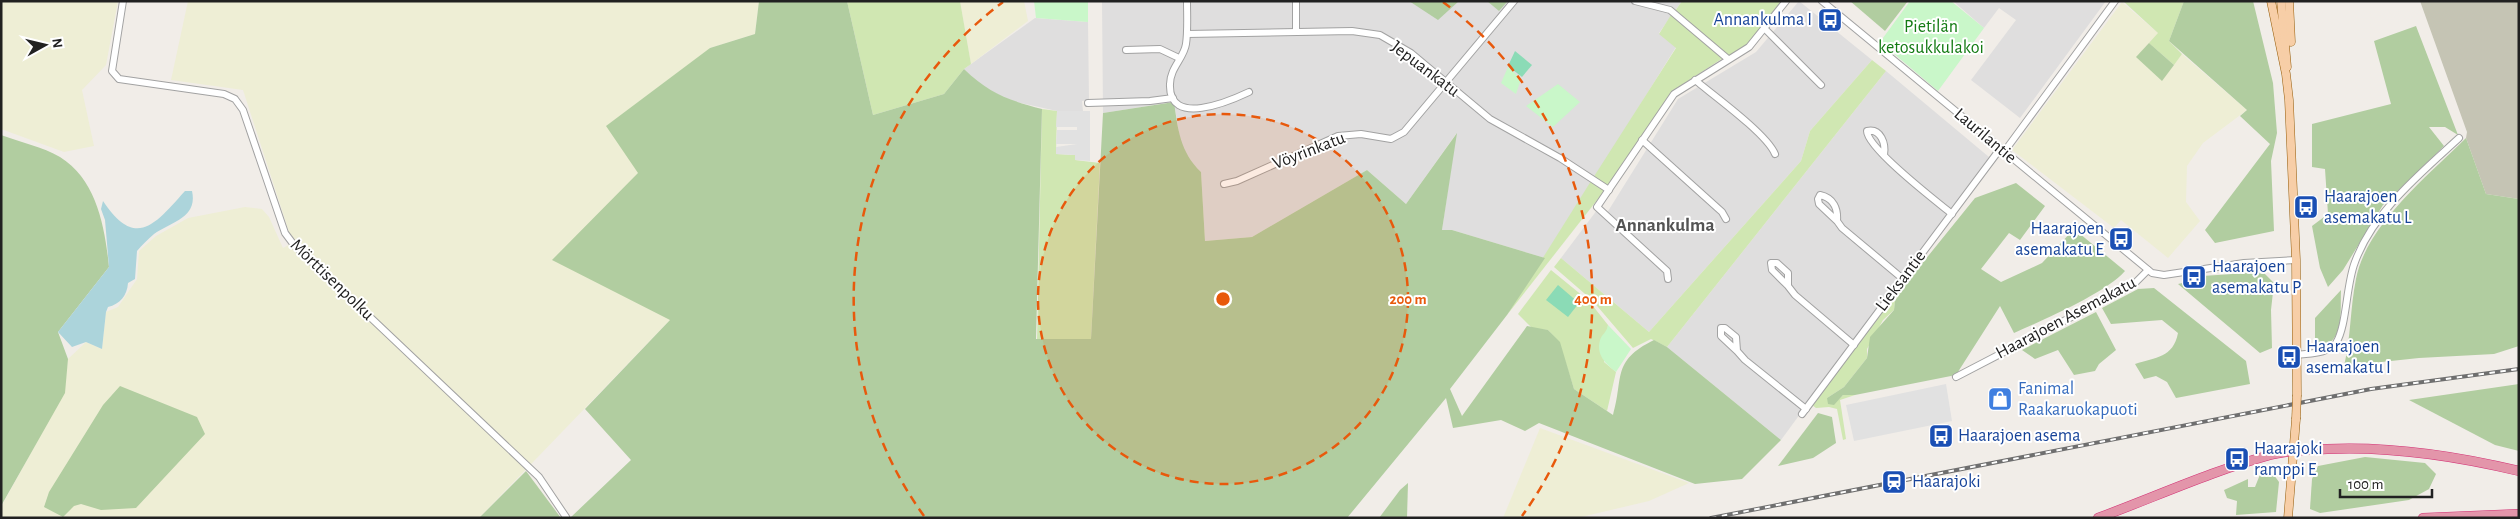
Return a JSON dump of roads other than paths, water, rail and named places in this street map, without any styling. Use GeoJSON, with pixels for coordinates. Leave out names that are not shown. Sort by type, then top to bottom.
{"type":"FeatureCollection","features":[{"type":"Feature","properties":{"kind":"highway"},"geometry":{"type":"LineString","coordinates":[[2098,518],[2222,471],[2270,455],[2295,450],[2357,447],[2434,453],[2519,471]]}},
{"type":"Feature","properties":{"kind":"highway"},"geometry":{"type":"LineString","coordinates":[[2423,518],[2519,514]]}},
{"type":"Feature","properties":{"kind":"main road"},"geometry":{"type":"LineString","coordinates":[[2271,1],[2286,74],[2296,260],[2297,395],[2295,450],[2288,518]]}},
{"type":"Feature","properties":{"kind":"main road"},"geometry":{"type":"LineString","coordinates":[[2281,1],[2288,59]]}},
{"type":"Feature","properties":{"kind":"main road"},"geometry":{"type":"LineString","coordinates":[[2286,74],[2291,29],[2289,1]]}},
{"type":"Feature","properties":{"kind":"street","name":"Mörttisenpolku"},"geometry":{"type":"LineString","coordinates":[[123,1],[112,71],[114,76],[119,79],[224,94],[235,99],[243,110],[285,233],[294,244],[539,477],[566,517]]}},
{"type":"Feature","properties":{"kind":"street"},"geometry":{"type":"LineString","coordinates":[[1187,1],[1186,46],[1179,58],[1170,85],[1173,98],[1184,106],[1203,109],[1226,103],[1249,92]]}},
{"type":"Feature","properties":{"kind":"street"},"geometry":{"type":"LineString","coordinates":[[1296,1],[1296,32]]}},
{"type":"Feature","properties":{"kind":"street","name":"Vöyrinkatu"},"geometry":{"type":"LineString","coordinates":[[1224,184],[1237,181],[1338,136],[1361,134],[1391,138],[1404,132],[1514,1]]}},
{"type":"Feature","properties":{"kind":"street"},"geometry":{"type":"LineString","coordinates":[[1635,1],[1670,10],[1728,59]]}},
{"type":"Feature","properties":{"kind":"street"},"geometry":{"type":"LineString","coordinates":[[1668,278],[1667,270],[1597,207],[1674,94],[1728,59],[1749,48],[1766,29],[1786,1]]}},
{"type":"Feature","properties":{"kind":"street","name":"Laurilantie"},"geometry":{"type":"LineString","coordinates":[[1822,1],[2148,270]]}},
{"type":"Feature","properties":{"kind":"street","name":"Lieksantie"},"geometry":{"type":"LineString","coordinates":[[1737,351],[1804,412],[2115,1]]}},
{"type":"Feature","properties":{"kind":"street"},"geometry":{"type":"LineString","coordinates":[[1766,29],[1820,85]]}},
{"type":"Feature","properties":{"kind":"street","name":"Jepuankatu"},"geometry":{"type":"LineString","coordinates":[[1186,34],[1352,31],[1380,35],[1411,53],[1445,84],[1490,119],[1560,158],[1608,190]]}},
{"type":"Feature","properties":{"kind":"street"},"geometry":{"type":"LineString","coordinates":[[1126,50],[1160,49],[1179,58]]}},
{"type":"Feature","properties":{"kind":"street"},"geometry":{"type":"LineString","coordinates":[[1695,80],[1754,130],[1773,148],[1775,154]]}},
{"type":"Feature","properties":{"kind":"street"},"geometry":{"type":"LineString","coordinates":[[1088,103],[1150,101],[1173,98]]}},
{"type":"Feature","properties":{"kind":"street"},"geometry":{"type":"LineString","coordinates":[[2297,355],[2321,352],[2332,348],[2341,331],[2353,267],[2372,228],[2422,172],[2459,138]]}},
{"type":"Feature","properties":{"kind":"street"},"geometry":{"type":"LineString","coordinates":[[1642,140],[1722,212],[1726,219]]}},
{"type":"Feature","properties":{"kind":"street"},"geometry":{"type":"LineString","coordinates":[[1884,155],[1952,214]]}},
{"type":"Feature","properties":{"kind":"street"},"geometry":{"type":"LineString","coordinates":[[1837,221],[1860,244],[1903,279]]}},
{"type":"Feature","properties":{"kind":"street","name":"Haarajoen Asemakatu"},"geometry":{"type":"LineString","coordinates":[[1956,377],[2133,285],[2148,270],[2164,275],[2244,263],[2296,260]]}},
{"type":"Feature","properties":{"kind":"street"},"geometry":{"type":"LineString","coordinates":[[1788,286],[1795,295],[1854,345]]}},
{"type":"Feature","properties":{"kind":"water"},"geometry":{"type":"Polygon","coordinates":[[[185,191],[192,191],[193,200],[187,213],[182,218],[154,234],[137,251],[135,279],[128,283],[122,299],[108,307],[106,312],[102,349],[86,342],[72,347],[58,332],[109,267],[105,220],[101,209],[103,201],[115,216],[126,225],[136,228],[146,227],[165,213],[185,191]]]}},
{"type":"Feature","properties":{"kind":"railway"},"geometry":{"type":"LineString","coordinates":[[1711,518],[2371,389],[2519,369]]}},
{"type":"Feature","properties":{"kind":"place","name":"Annankulma I"},"geometry":{"type":"Point","coordinates":[1830,20]}},
{"type":"Feature","properties":{"kind":"place","name":"Haarajoen asemakatu L"},"geometry":{"type":"Point","coordinates":[2306,207]}},
{"type":"Feature","properties":{"kind":"place","name":"Haarajoen asemakatu E"},"geometry":{"type":"Point","coordinates":[2121,239]}},
{"type":"Feature","properties":{"kind":"place","name":"Haarajoen asemakatu P"},"geometry":{"type":"Point","coordinates":[2194,277]}},
{"type":"Feature","properties":{"kind":"place","name":"Haarajoen asemakatu I"},"geometry":{"type":"Point","coordinates":[2289,357]}},
{"type":"Feature","properties":{"kind":"place","name":"Fanimal Raakaruokapuoti"},"geometry":{"type":"Point","coordinates":[2000,399]}},
{"type":"Feature","properties":{"kind":"place","name":"Haarajoen asema"},"geometry":{"type":"Point","coordinates":[1941,436]}},
{"type":"Feature","properties":{"kind":"place","name":"Haarajoki ramppi E"},"geometry":{"type":"Point","coordinates":[2237,459]}},
{"type":"Feature","properties":{"kind":"place","name":"Haarajoki"},"geometry":{"type":"Point","coordinates":[1894,482]}},
{"type":"Feature","properties":{"kind":"district","name":"Annankulma"},"geometry":{"type":"Point","coordinates":[1665,225]}},
{"type":"Feature","properties":{"kind":"park label","name":"Pietilän ketosukkulakoi"},"geometry":{"type":"Point","coordinates":[1931,37]}}]}
